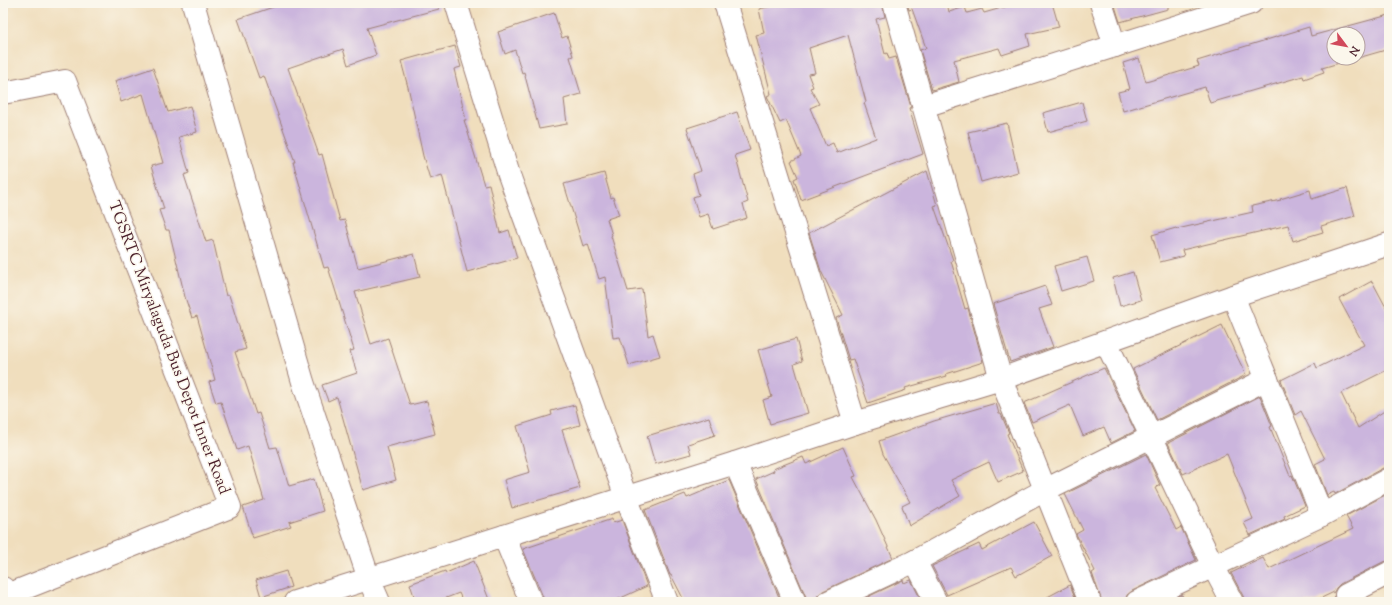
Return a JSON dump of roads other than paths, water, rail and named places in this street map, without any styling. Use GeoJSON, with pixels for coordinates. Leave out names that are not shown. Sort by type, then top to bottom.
{"type":"FeatureCollection","features":[{"type":"Feature","properties":{"kind":"street"},"geometry":{"type":"LineString","coordinates":[[193,3],[303,382],[369,579],[379,602]]}},
{"type":"Feature","properties":{"kind":"street"},"geometry":{"type":"LineString","coordinates":[[456,3],[509,175],[626,497],[667,602]]}},
{"type":"Feature","properties":{"kind":"street"},"geometry":{"type":"LineString","coordinates":[[725,3],[855,422]]}},
{"type":"Feature","properties":{"kind":"street"},"geometry":{"type":"LineString","coordinates":[[894,3],[1001,379],[1090,602]]}},
{"type":"Feature","properties":{"kind":"street"},"geometry":{"type":"LineString","coordinates":[[1101,3],[1115,46]]}},
{"type":"Feature","properties":{"kind":"street"},"geometry":{"type":"LineString","coordinates":[[924,106],[1251,3]]}},
{"type":"Feature","properties":{"kind":"street","name":"TGSRTC Miryalaguda Bus Depot Inner Road"},"geometry":{"type":"LineString","coordinates":[[3,93],[65,81],[230,507],[5,596],[3,588]]}},
{"type":"Feature","properties":{"kind":"street"},"geometry":{"type":"LineString","coordinates":[[296,602],[735,463],[855,422],[1001,379],[1233,296],[1389,244]]}},
{"type":"Feature","properties":{"kind":"street"},"geometry":{"type":"LineString","coordinates":[[1233,296],[1322,514]]}},
{"type":"Feature","properties":{"kind":"street"},"geometry":{"type":"LineString","coordinates":[[1106,342],[1213,566],[1232,602]]}},
{"type":"Feature","properties":{"kind":"street"},"geometry":{"type":"LineString","coordinates":[[828,602],[914,561],[1046,490],[1267,379]]}},
{"type":"Feature","properties":{"kind":"street"},"geometry":{"type":"LineString","coordinates":[[735,463],[795,602]]}},
{"type":"Feature","properties":{"kind":"street"},"geometry":{"type":"LineString","coordinates":[[1137,602],[1322,514],[1389,478]]}},
{"type":"Feature","properties":{"kind":"street"},"geometry":{"type":"LineString","coordinates":[[504,536],[530,602]]}},
{"type":"Feature","properties":{"kind":"street"},"geometry":{"type":"LineString","coordinates":[[914,561],[936,602]]}},
{"type":"Feature","properties":{"kind":"street"},"geometry":{"type":"LineString","coordinates":[[1346,595],[1389,573]]}}]}
